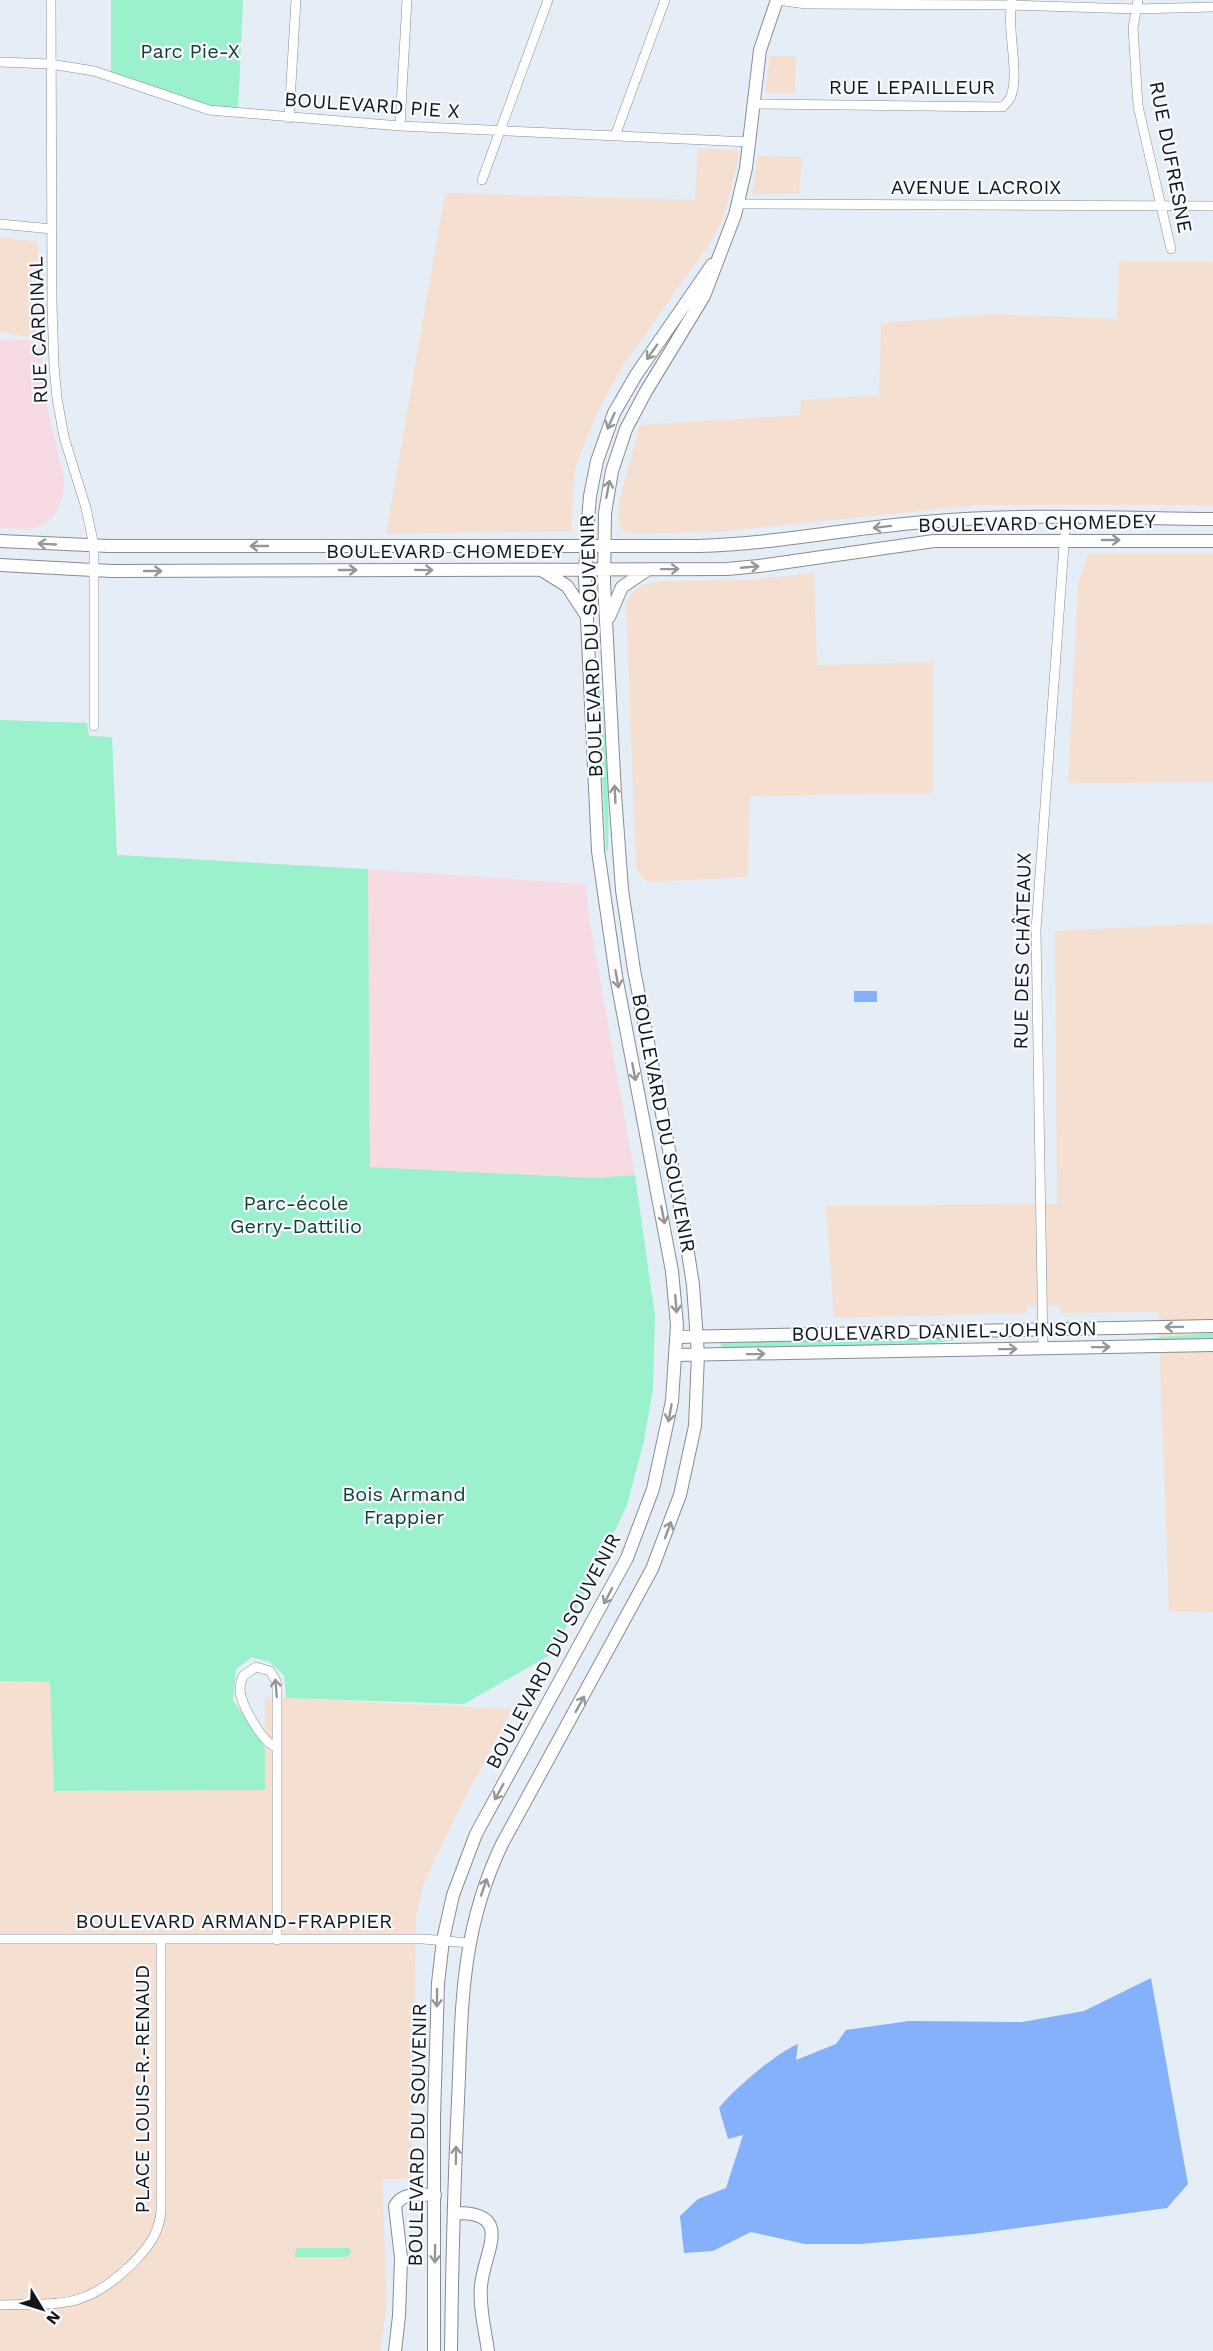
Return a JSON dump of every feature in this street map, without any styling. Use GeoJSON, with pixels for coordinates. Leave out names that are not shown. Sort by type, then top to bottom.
{"type":"FeatureCollection","features":[{"type":"Feature","properties":{"kind":"street","name":"RUE CARDINAL"},"geometry":{"type":"LineString","coordinates":[[51,0],[52,324],[57,398],[64,437],[92,531],[94,546],[94,726]]}},
{"type":"Feature","properties":{"kind":"street"},"geometry":{"type":"LineString","coordinates":[[289,118],[296,0]]}},
{"type":"Feature","properties":{"kind":"street"},"geometry":{"type":"LineString","coordinates":[[400,126],[407,0]]}},
{"type":"Feature","properties":{"kind":"street"},"geometry":{"type":"LineString","coordinates":[[482,180],[548,0]]}},
{"type":"Feature","properties":{"kind":"street"},"geometry":{"type":"LineString","coordinates":[[615,136],[665,0]]}},
{"type":"Feature","properties":{"kind":"street"},"geometry":{"type":"LineString","coordinates":[[724,246],[738,204],[749,142],[761,48],[777,0],[806,4],[1012,2],[1213,7]]}},
{"type":"Feature","properties":{"kind":"street","name":"RUE LEPAILLEUR"},"geometry":{"type":"LineString","coordinates":[[753,104],[1003,107],[1011,97],[1014,77],[1009,17],[1012,2]]}},
{"type":"Feature","properties":{"kind":"street","name":"RUE DUFRESNE"},"geometry":{"type":"LineString","coordinates":[[1137,4],[1133,27],[1138,106],[1171,249]]}},
{"type":"Feature","properties":{"kind":"street","name":"BOULEVARD PIE X"},"geometry":{"type":"LineString","coordinates":[[0,62],[51,64],[94,71],[209,110],[400,126],[749,142]]}},
{"type":"Feature","properties":{"kind":"street","name":"AVENUE LACROIX"},"geometry":{"type":"LineString","coordinates":[[738,204],[1213,206]]}},
{"type":"Feature","properties":{"kind":"street"},"geometry":{"type":"LineString","coordinates":[[0,224],[52,228]]}},
{"type":"Feature","properties":{"kind":"street","name":"BOULEVARD DU SOUVENIR"},"geometry":{"type":"LineString","coordinates":[[434,2351],[434,2117],[438,1983],[442,1940],[456,1882],[476,1834],[601,1610],[640,1529],[664,1445],[673,1394],[677,1336],[675,1294],[669,1248],[618,986],[598,851],[585,570],[586,547],[592,486],[600,450],[614,413],[636,375],[724,246]]}},
{"type":"Feature","properties":{"kind":"street","name":"BOULEVARD DU SOUVENIR"},"geometry":{"type":"LineString","coordinates":[[451,2351],[462,2017],[469,1943],[479,1902],[499,1850],[634,1604],[662,1545],[675,1511],[690,1452],[697,1410],[697,1336],[687,1243],[634,970],[622,890],[615,794],[604,547],[607,494],[622,438],[645,393],[704,296],[724,246]]}},
{"type":"Feature","properties":{"kind":"street","name":"RUE DES CHÂTEAUX"},"geometry":{"type":"LineString","coordinates":[[1042,1349],[1036,930],[1066,518]]}},
{"type":"Feature","properties":{"kind":"street","name":"BOULEVARD CHOMEDEY"},"geometry":{"type":"LineString","coordinates":[[0,541],[94,546],[604,547],[748,544],[939,520],[1213,519]]}},
{"type":"Feature","properties":{"kind":"street","name":"BOULEVARD CHOMEDEY"},"geometry":{"type":"LineString","coordinates":[[0,565],[95,571],[604,570],[759,566],[934,541],[1213,541]]}},
{"type":"Feature","properties":{"kind":"street"},"geometry":{"type":"LineString","coordinates":[[607,624],[622,587],[648,569]]}},
{"type":"Feature","properties":{"kind":"street"},"geometry":{"type":"LineString","coordinates":[[541,570],[567,586],[587,616]]}},
{"type":"Feature","properties":{"kind":"street","name":"BOULEVARD DANIEL-JOHNSON"},"geometry":{"type":"LineString","coordinates":[[677,1336],[1213,1326]]}},
{"type":"Feature","properties":{"kind":"street","name":"BOULEVARD DANIEL-JOHNSON"},"geometry":{"type":"LineString","coordinates":[[676,1355],[1213,1345]]}},
{"type":"Feature","properties":{"kind":"street"},"geometry":{"type":"LineString","coordinates":[[276,1747],[261,1736],[240,1693],[243,1676],[256,1667],[270,1671],[276,1681],[277,1940]]}},
{"type":"Feature","properties":{"kind":"street","name":"BOULEVARD ARMAND-FRAPPIER"},"geometry":{"type":"LineString","coordinates":[[0,1939],[442,1940],[469,1943]]}},
{"type":"Feature","properties":{"kind":"street","name":"PLACE LOUIS-R.-RENAUD"},"geometry":{"type":"LineString","coordinates":[[0,2305],[65,2303],[86,2298],[101,2291],[117,2278],[142,2254],[155,2236],[159,2226],[161,2207],[161,1940]]}},
{"type":"Feature","properties":{"kind":"street"},"geometry":{"type":"LineString","coordinates":[[395,2351],[401,2259],[395,2206],[398,2200],[407,2196],[435,2195]]}},
{"type":"Feature","properties":{"kind":"street"},"geometry":{"type":"LineString","coordinates":[[455,2213],[469,2213],[483,2217],[492,2228],[492,2244],[481,2288],[482,2313],[489,2351]]}},
{"type":"Feature","properties":{"kind":"shaded area"},"geometry":{"type":"Polygon","coordinates":[[[770,56],[796,56],[795,93],[765,93],[770,56]]]}},
{"type":"Feature","properties":{"kind":"shaded area"},"geometry":{"type":"Polygon","coordinates":[[[698,149],[736,150],[739,155],[724,216],[712,240],[620,370],[595,417],[575,468],[571,531],[386,534],[445,193],[695,200],[698,149]]]}},
{"type":"Feature","properties":{"kind":"shaded area"},"geometry":{"type":"Polygon","coordinates":[[[758,156],[802,157],[799,194],[752,194],[758,156]]]}},
{"type":"Feature","properties":{"kind":"shaded area"},"geometry":{"type":"Polygon","coordinates":[[[0,237],[38,242],[40,339],[0,332],[0,237]]]}},
{"type":"Feature","properties":{"kind":"shaded area"},"geometry":{"type":"Polygon","coordinates":[[[1119,261],[1213,262],[1213,505],[976,505],[718,532],[634,534],[623,531],[618,521],[619,500],[640,425],[800,415],[801,400],[879,395],[881,323],[992,314],[1117,319],[1119,261]]]}},
{"type":"Feature","properties":{"kind":"shaded area"},"geometry":{"type":"Polygon","coordinates":[[[0,339],[40,341],[47,405],[64,478],[63,496],[54,516],[41,526],[30,530],[0,528],[0,339]]]}},
{"type":"Feature","properties":{"kind":"shaded area"},"geometry":{"type":"Polygon","coordinates":[[[1088,554],[1213,554],[1213,782],[1068,783],[1078,585],[1088,554]]]}},
{"type":"Feature","properties":{"kind":"shaded area"},"geometry":{"type":"Polygon","coordinates":[[[814,573],[817,665],[933,662],[933,793],[750,796],[748,877],[647,882],[636,869],[626,602],[633,591],[644,584],[663,581],[749,580],[814,573]]]}},
{"type":"Feature","properties":{"kind":"shaded area"},"geometry":{"type":"Polygon","coordinates":[[[368,869],[586,884],[590,923],[635,1175],[593,1178],[370,1167],[368,869]]]}},
{"type":"Feature","properties":{"kind":"shaded area"},"geometry":{"type":"Polygon","coordinates":[[[1213,923],[1213,1612],[1169,1611],[1158,1312],[1061,1313],[1059,1305],[1028,1306],[1026,1313],[834,1318],[826,1206],[1057,1204],[1055,931],[1213,923]]]}},
{"type":"Feature","properties":{"kind":"shaded area"},"geometry":{"type":"Polygon","coordinates":[[[0,1681],[50,1682],[54,1791],[265,1790],[265,1697],[513,1709],[462,1803],[425,1880],[416,1915],[412,2179],[382,2179],[387,2303],[380,2351],[0,2351],[0,1681]]]}},
{"type":"Feature","properties":{"kind":"green space","name":"Parc Pie-X"},"geometry":{"type":"Polygon","coordinates":[[[111,0],[243,0],[238,112],[233,113],[111,76],[111,0]]]}},
{"type":"Feature","properties":{"kind":"green space"},"geometry":{"type":"Polygon","coordinates":[[[597,674],[599,674],[608,783],[608,850],[606,851],[597,674]]]}},
{"type":"Feature","properties":{"kind":"green space","name":"Bois Armand Frappier"},"geometry":{"type":"Polygon","coordinates":[[[0,720],[87,723],[89,736],[112,737],[117,855],[368,869],[370,1167],[593,1178],[635,1175],[655,1316],[653,1389],[644,1441],[627,1505],[600,1563],[552,1654],[464,1704],[286,1698],[284,1675],[269,1662],[252,1657],[236,1669],[233,1700],[265,1747],[265,1790],[54,1791],[50,1682],[0,1681],[0,720]]]}},
{"type":"Feature","properties":{"kind":"green space"},"geometry":{"type":"Polygon","coordinates":[[[1213,1333],[1213,1339],[1139,1341],[1139,1339],[1213,1333]]]}},
{"type":"Feature","properties":{"kind":"green space"},"geometry":{"type":"Polygon","coordinates":[[[976,1337],[928,1344],[721,1348],[721,1342],[976,1337]]]}},
{"type":"Feature","properties":{"kind":"green space"},"geometry":{"type":"Polygon","coordinates":[[[296,2248],[350,2248],[351,2253],[346,2257],[295,2257],[296,2248]]]}},
{"type":"Feature","properties":{"kind":"water"},"geometry":{"type":"Polygon","coordinates":[[[854,991],[877,991],[877,1002],[854,1002],[854,991]]]}},
{"type":"Feature","properties":{"kind":"water"},"geometry":{"type":"Polygon","coordinates":[[[1151,1978],[1188,2184],[1167,2208],[974,2234],[861,2244],[805,2244],[751,2232],[713,2251],[684,2253],[680,2216],[698,2199],[726,2188],[743,2135],[728,2139],[719,2108],[756,2072],[778,2055],[798,2044],[796,2060],[836,2044],[846,2030],[909,2021],[1022,2022],[1084,2011],[1151,1978]]]}},
{"type":"Feature","properties":{"kind":"park label","name":"Parc-école Gerry-Dattilio"},"geometry":{"type":"Point","coordinates":[296,1214]}}]}
